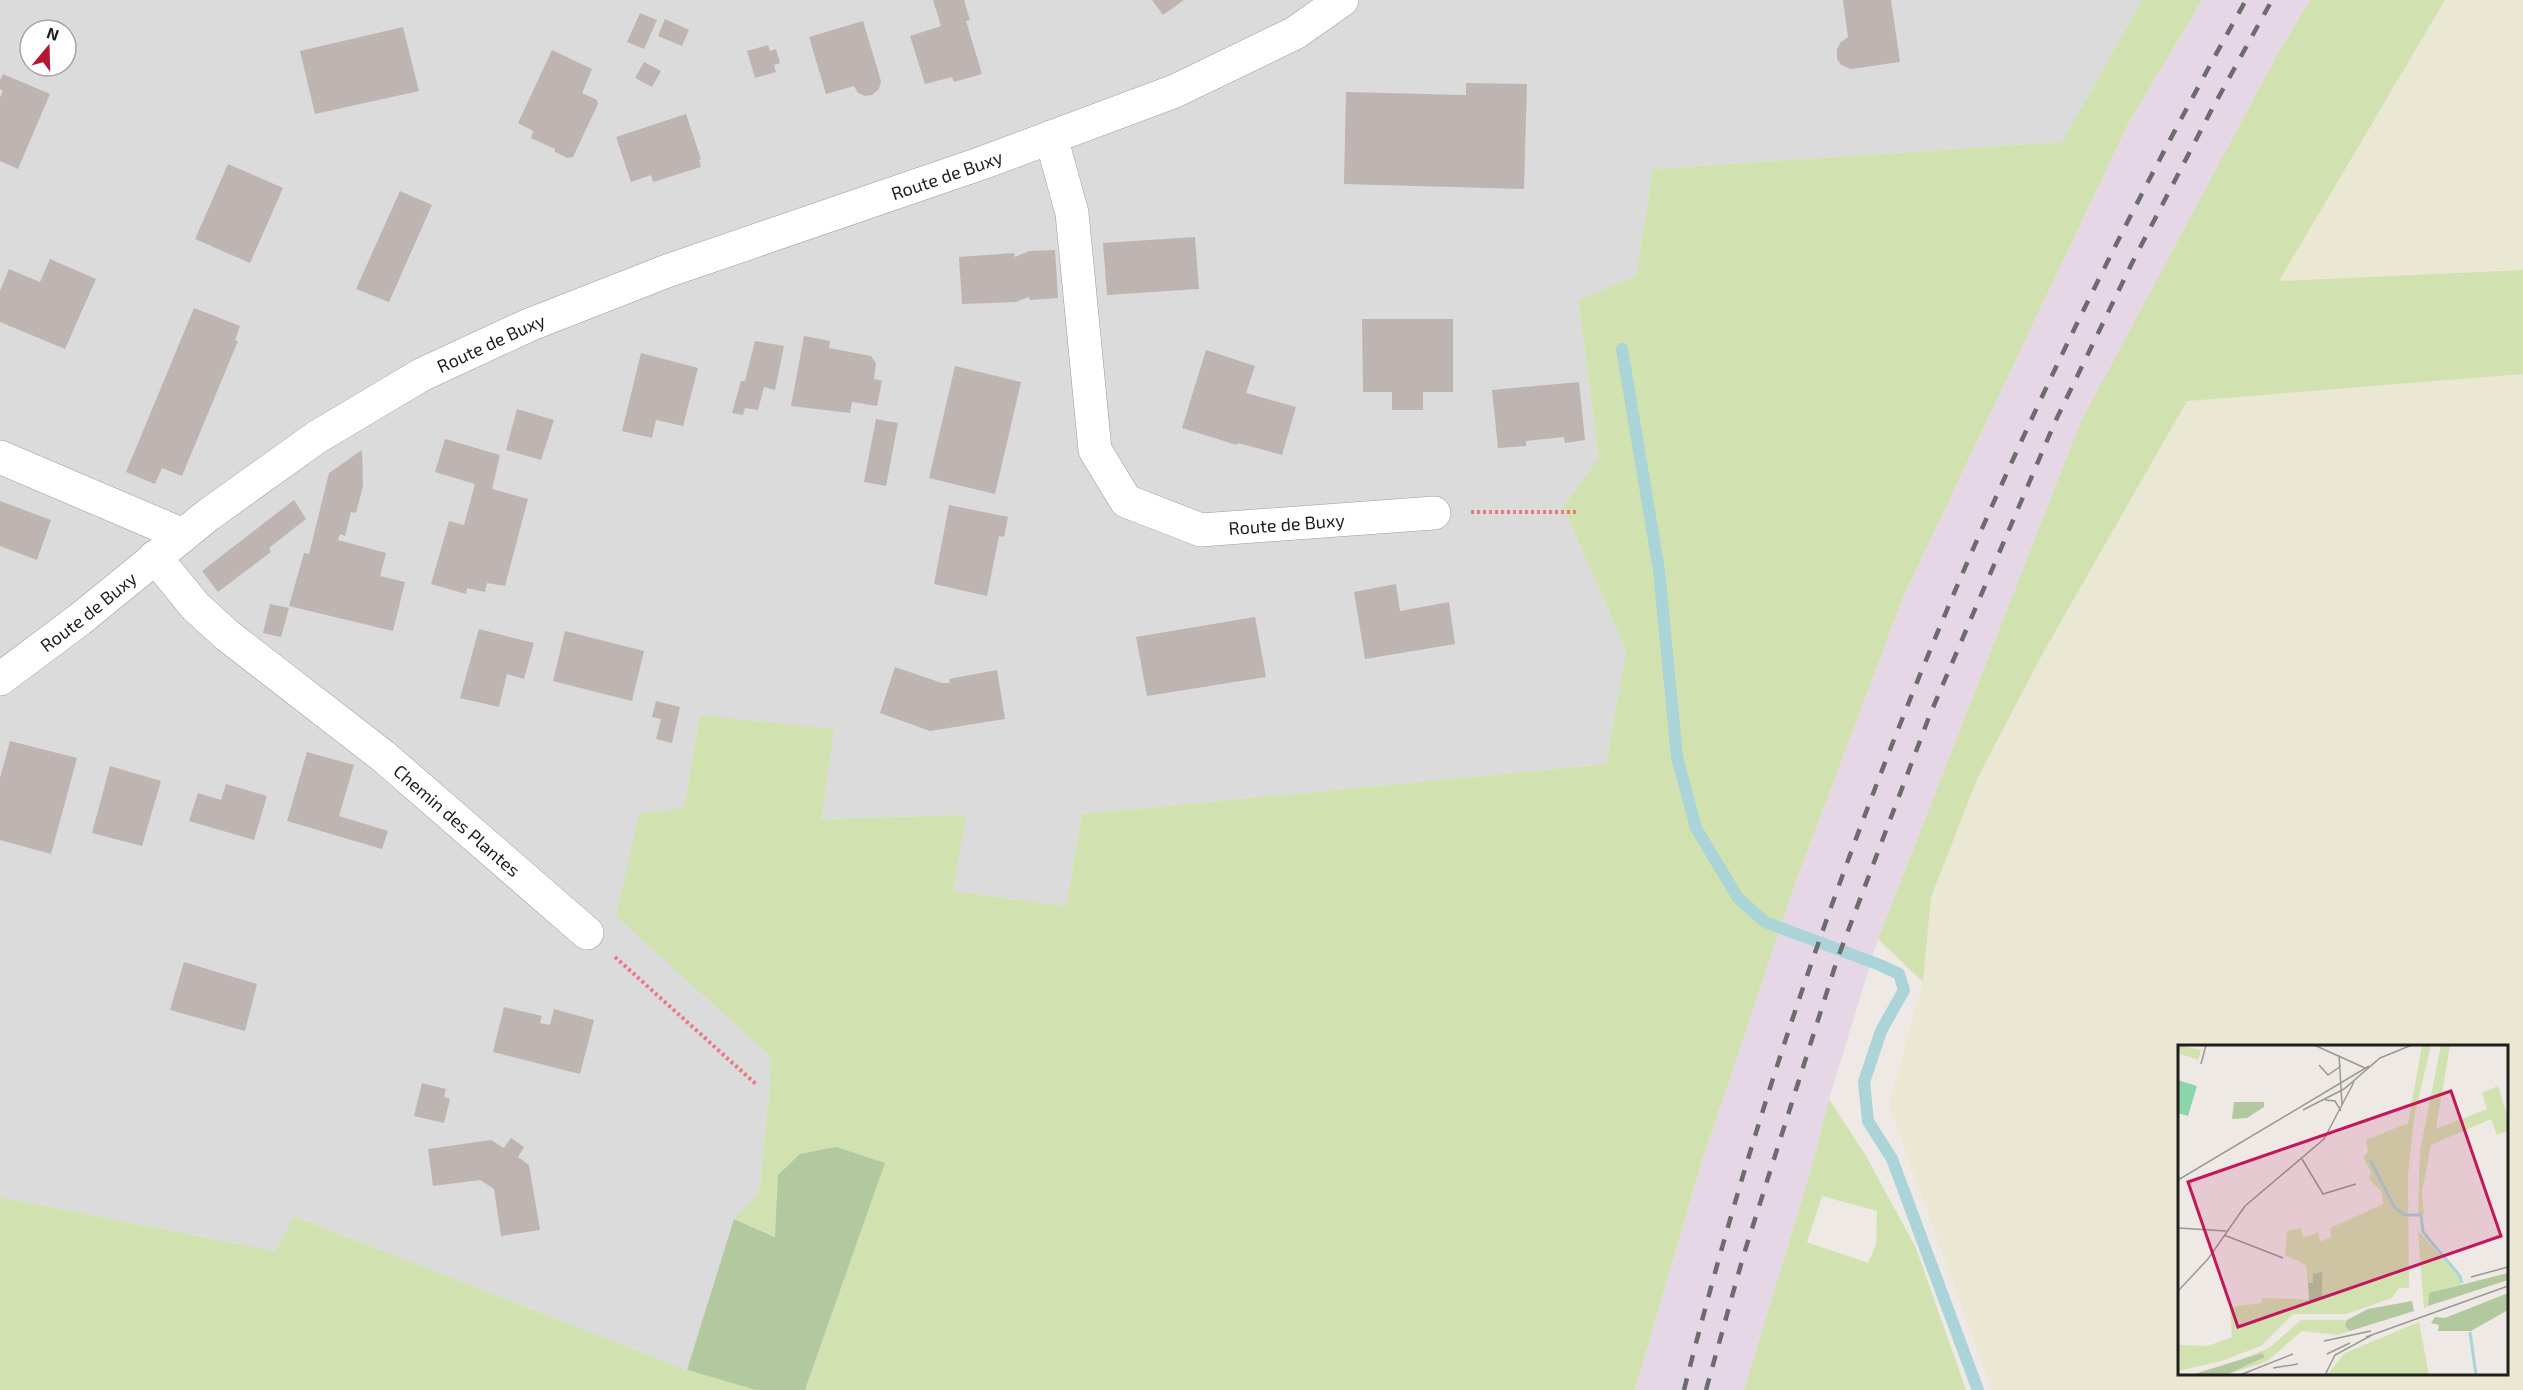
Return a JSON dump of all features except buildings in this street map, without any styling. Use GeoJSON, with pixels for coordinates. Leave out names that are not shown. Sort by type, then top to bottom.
{"type":"FeatureCollection","features":[{"type":"Feature","properties":{"kind":"street","name":"Route de Buxy"},"geometry":{"type":"LineString","coordinates":[[0,679],[79,620],[183,535],[318,437],[421,375],[529,325],[667,271],[1175,92],[1295,33],[1342,0]]}},
{"type":"Feature","properties":{"kind":"street","name":"Route de Buxy"},"geometry":{"type":"LineString","coordinates":[[1051,137],[1072,213],[1095,450],[1126,501],[1201,530],[1434,513]]}},
{"type":"Feature","properties":{"kind":"street"},"geometry":{"type":"LineString","coordinates":[[0,457],[183,535]]}},
{"type":"Feature","properties":{"kind":"street","name":"Chemin des Plantes"},"geometry":{"type":"LineString","coordinates":[[155,557],[196,607],[228,636],[383,756],[587,933]]}},
{"type":"Feature","properties":{"kind":"path"},"geometry":{"type":"LineString","coordinates":[[1434,513],[1576,512]]}},
{"type":"Feature","properties":{"kind":"path"},"geometry":{"type":"LineString","coordinates":[[587,933],[757,1085]]}},
{"type":"Feature","properties":{"kind":"shaded area"},"geometry":{"type":"Polygon","coordinates":[[[0,0],[2142,0],[2062,142],[1653,169],[1636,276],[1578,301],[1599,458],[1563,507],[1626,650],[1606,764],[1082,814],[1066,906],[953,891],[965,815],[820,819],[700,715],[684,808],[616,915],[771,1057],[759,1193],[734,1220],[687,1370],[294,1216],[275,1251],[0,1197],[0,0]]]}},
{"type":"Feature","properties":{"kind":"shaded area"},"geometry":{"type":"Polygon","coordinates":[[[2202,0],[2310,0],[2277,55],[2080,423],[1878,939],[1744,1390],[1635,1390],[1701,1164],[1795,884],[1904,595],[2129,122],[2202,0]]]}},
{"type":"Feature","properties":{"kind":"shaded area"},"geometry":{"type":"Polygon","coordinates":[[[2445,0],[2523,0],[2523,270],[2278,281],[2445,0]]]}},
{"type":"Feature","properties":{"kind":"shaded area"},"geometry":{"type":"Polygon","coordinates":[[[2523,374],[2523,1390],[1992,1390],[1889,1105],[1923,982],[1931,897],[1978,777],[2043,653],[2187,401],[2523,374]]]}},
{"type":"Feature","properties":{"kind":"green space"},"geometry":{"type":"Polygon","coordinates":[[[2142,0],[2202,0],[2129,122],[1904,595],[1795,884],[1701,1164],[1635,1390],[805,1390],[885,1163],[778,1175],[776,1237],[734,1219],[759,1193],[771,1057],[616,916],[639,814],[684,807],[700,715],[834,729],[821,819],[966,815],[953,891],[1066,906],[1082,814],[1606,764],[1626,650],[1563,507],[1599,458],[1578,300],[1636,276],[1653,169],[2062,142],[2142,0]]]}},
{"type":"Feature","properties":{"kind":"green space"},"geometry":{"type":"Polygon","coordinates":[[[2310,0],[2445,0],[2279,281],[2523,270],[2523,374],[2187,401],[2043,653],[1978,777],[1931,897],[1923,982],[1878,939],[2080,423],[2277,55],[2310,0]]]}},
{"type":"Feature","properties":{"kind":"green space"},"geometry":{"type":"Polygon","coordinates":[[[1829,1099],[1866,1156],[1916,1248],[1966,1390],[1744,1390],[1811,1169],[1829,1099]],[[1822,1196],[1807,1242],[1868,1263],[1876,1245],[1877,1211],[1822,1196]]]}},
{"type":"Feature","properties":{"kind":"green space"},"geometry":{"type":"Polygon","coordinates":[[[836,1147],[885,1163],[805,1390],[756,1390],[687,1370],[734,1219],[775,1237],[778,1175],[800,1154],[836,1147]]]}},
{"type":"Feature","properties":{"kind":"green space"},"geometry":{"type":"Polygon","coordinates":[[[0,1197],[275,1251],[294,1216],[687,1370],[756,1390],[0,1390],[0,1197]]]}},
{"type":"Feature","properties":{"kind":"waterway"},"geometry":{"type":"LineString","coordinates":[[1622,349],[1659,570],[1677,757],[1696,828],[1738,898],[1765,922],[1899,974],[1904,990],[1881,1031],[1864,1082],[1868,1121],[1892,1159],[1978,1390]]}},
{"type":"Feature","properties":{"kind":"railway"},"geometry":{"type":"LineString","coordinates":[[1684,1390],[1733,1209],[1789,1030],[1851,852],[1919,677],[1993,504],[2072,333],[2157,165],[2246,0]]}},
{"type":"Feature","properties":{"kind":"railway"},"geometry":{"type":"LineString","coordinates":[[1706,1390],[1743,1257],[1837,960],[1929,717],[2055,422],[2131,265],[2272,0]]}}]}
